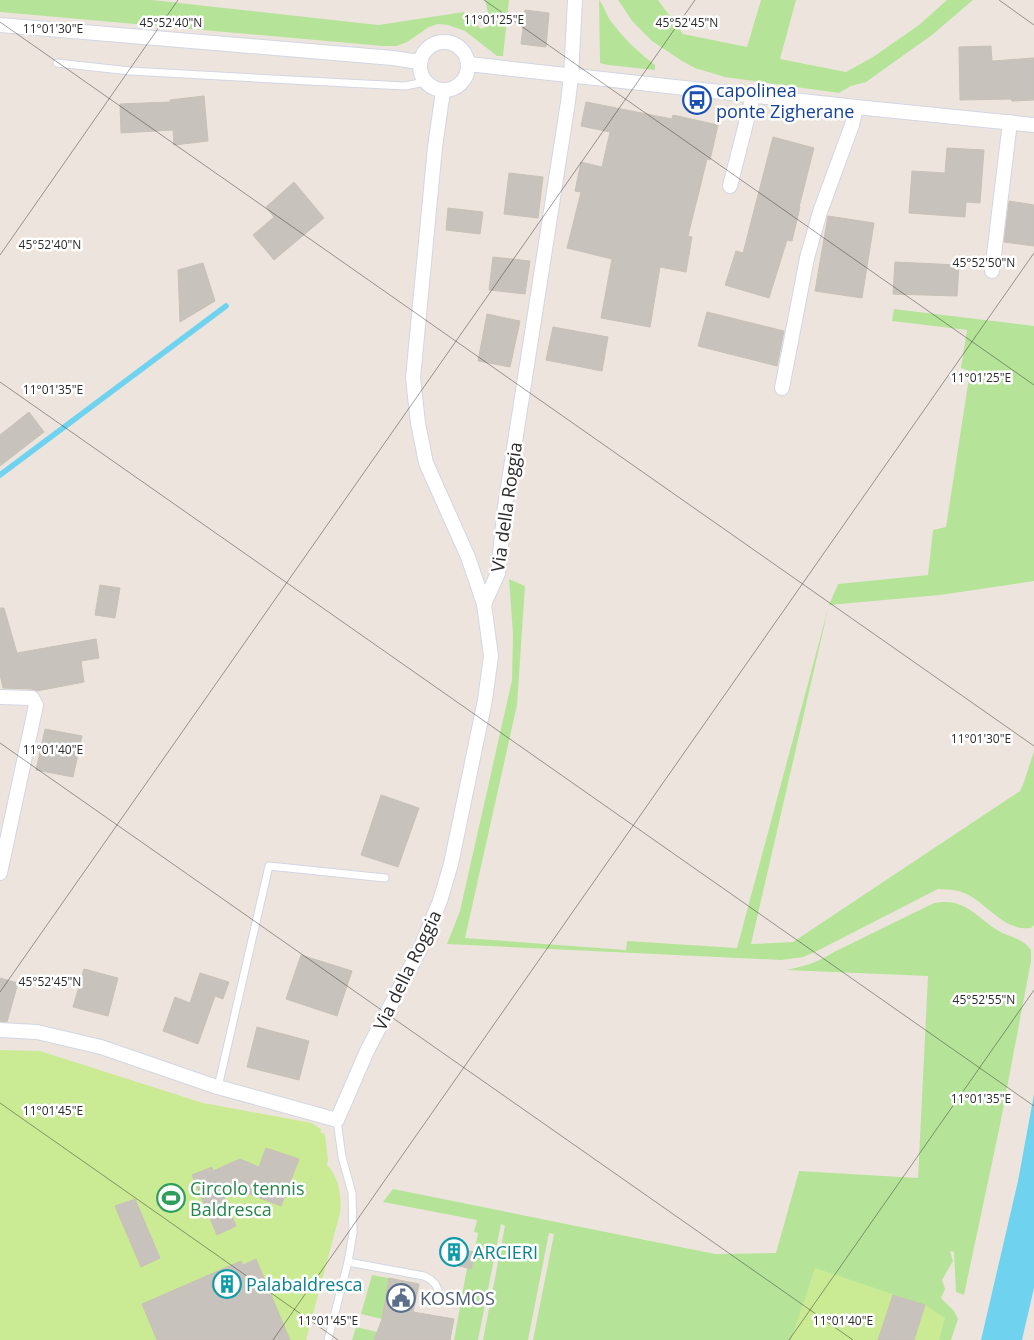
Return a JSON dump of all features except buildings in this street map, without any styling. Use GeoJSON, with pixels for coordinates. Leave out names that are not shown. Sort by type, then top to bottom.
{"type":"FeatureCollection","features":[{"type":"Feature","properties":{"kind":"street","name":"Via della Roggia"},"geometry":{"type":"LineString","coordinates":[[338,1120],[367,1051],[421,947],[440,901],[450,864],[485,700],[491,656],[484,604],[498,573],[505,506],[571,76],[575,0]]}},
{"type":"Feature","properties":{"kind":"street"},"geometry":{"type":"LineString","coordinates":[[0,25],[384,57],[420,62]]}},
{"type":"Feature","properties":{"kind":"street"},"geometry":{"type":"LineString","coordinates":[[441,42],[449,42],[462,50],[468,64],[464,80],[451,90],[443,91],[429,86],[421,76],[420,62],[427,49],[441,42]]}},
{"type":"Feature","properties":{"kind":"street"},"geometry":{"type":"LineString","coordinates":[[468,64],[856,107],[1034,124]]}},
{"type":"Feature","properties":{"kind":"street"},"geometry":{"type":"LineString","coordinates":[[443,91],[435,147],[413,378],[418,423],[426,463],[468,557],[484,604]]}},
{"type":"Feature","properties":{"kind":"street"},"geometry":{"type":"LineString","coordinates":[[730,186],[753,96]]}},
{"type":"Feature","properties":{"kind":"street"},"geometry":{"type":"LineString","coordinates":[[782,388],[807,258],[820,212],[852,124],[856,107]]}},
{"type":"Feature","properties":{"kind":"street"},"geometry":{"type":"LineString","coordinates":[[992,271],[1010,122]]}},
{"type":"Feature","properties":{"kind":"street"},"geometry":{"type":"LineString","coordinates":[[0,697],[32,698],[36,705],[0,873]]}},
{"type":"Feature","properties":{"kind":"street"},"geometry":{"type":"LineString","coordinates":[[0,1030],[37,1032],[101,1047],[218,1087],[338,1120]]}},
{"type":"Feature","properties":{"kind":"lane"},"geometry":{"type":"LineString","coordinates":[[57,63],[130,71],[346,83],[405,86],[424,82]]}},
{"type":"Feature","properties":{"kind":"lane"},"geometry":{"type":"LineString","coordinates":[[218,1087],[269,866],[385,878]]}},
{"type":"Feature","properties":{"kind":"lane","name":"Via della Roggia"},"geometry":{"type":"LineString","coordinates":[[328,1340],[354,1233],[352,1193],[342,1157],[338,1120]]}},
{"type":"Feature","properties":{"kind":"lane"},"geometry":{"type":"LineString","coordinates":[[348,1262],[424,1276],[434,1281],[437,1286],[439,1299]]}},
{"type":"Feature","properties":{"kind":"green space"},"geometry":{"type":"Polygon","coordinates":[[[0,0],[152,0],[378,25],[464,12],[481,29],[491,25],[485,0],[509,0],[503,56],[497,56],[465,31],[448,25],[438,24],[429,27],[407,42],[397,46],[383,46],[0,12],[0,0]]]}},
{"type":"Feature","properties":{"kind":"green space"},"geometry":{"type":"Polygon","coordinates":[[[599,0],[615,27],[655,65],[655,70],[600,63],[599,0]]]}},
{"type":"Feature","properties":{"kind":"green space"},"geometry":{"type":"Polygon","coordinates":[[[618,0],[658,0],[683,34],[747,47],[761,0],[796,0],[780,59],[846,72],[873,57],[919,25],[947,0],[973,0],[932,35],[866,82],[851,86],[839,93],[725,77],[695,68],[652,41],[633,22],[618,0]]]}},
{"type":"Feature","properties":{"kind":"green space"},"geometry":{"type":"Polygon","coordinates":[[[894,309],[1034,326],[1034,581],[940,595],[829,605],[838,584],[928,575],[933,530],[946,527],[970,371],[961,368],[967,330],[892,321],[894,309]]]}},
{"type":"Feature","properties":{"kind":"green space"},"geometry":{"type":"Polygon","coordinates":[[[509,579],[525,586],[517,705],[465,938],[626,950],[627,941],[737,948],[829,605],[751,944],[793,942],[1020,791],[1034,751],[1034,925],[1031,928],[1020,928],[1011,925],[967,894],[955,890],[938,889],[815,952],[803,957],[781,960],[447,944],[460,911],[512,680],[513,634],[509,579]]]}},
{"type":"Feature","properties":{"kind":"green space"},"geometry":{"type":"Polygon","coordinates":[[[942,902],[963,906],[997,930],[1020,940],[1031,950],[1031,961],[1000,1125],[964,1295],[956,1292],[954,1252],[950,1251],[953,1261],[942,1280],[945,1289],[941,1298],[954,1311],[958,1319],[951,1340],[914,1340],[925,1305],[893,1295],[808,1340],[533,1340],[554,1234],[549,1233],[528,1340],[483,1340],[505,1226],[501,1224],[478,1340],[454,1340],[467,1268],[471,1268],[478,1233],[474,1232],[477,1220],[383,1202],[393,1189],[715,1254],[776,1253],[799,1171],[918,1178],[928,976],[786,970],[817,961],[934,903],[942,902]]]}},
{"type":"Feature","properties":{"kind":"green space","name":"Circolo tennis Baldresca"},"geometry":{"type":"Polygon","coordinates":[[[0,1050],[40,1051],[203,1103],[312,1123],[322,1130],[320,1132],[325,1134],[327,1165],[337,1181],[341,1207],[306,1340],[0,1340],[0,1050]]]}},
{"type":"Feature","properties":{"kind":"green space"},"geometry":{"type":"Polygon","coordinates":[[[815,1268],[925,1305],[945,1318],[939,1340],[791,1340],[815,1268]]]}},
{"type":"Feature","properties":{"kind":"green space"},"geometry":{"type":"Polygon","coordinates":[[[372,1275],[389,1278],[382,1319],[361,1314],[372,1275]]]}},
{"type":"Feature","properties":{"kind":"green space"},"geometry":{"type":"Polygon","coordinates":[[[356,1327],[377,1332],[374,1340],[352,1340],[356,1327]]]}},
{"type":"Feature","properties":{"kind":"water"},"geometry":{"type":"Polygon","coordinates":[[[1034,1094],[1034,1288],[1022,1340],[981,1340],[1018,1181],[1034,1094]]]}},
{"type":"Feature","properties":{"kind":"waterway"},"geometry":{"type":"LineString","coordinates":[[0,475],[226,306]]}},
{"type":"Feature","properties":{"kind":"place","name":"capolinea ponte Zigherane"},"geometry":{"type":"Point","coordinates":[697,100]}},
{"type":"Feature","properties":{"kind":"place","name":"Circolo tennis Baldresca"},"geometry":{"type":"Point","coordinates":[171,1198]}},
{"type":"Feature","properties":{"kind":"place","name":"ARCIERI"},"geometry":{"type":"Point","coordinates":[454,1252]}},
{"type":"Feature","properties":{"kind":"place","name":"Palabaldresca"},"geometry":{"type":"Point","coordinates":[227,1284]}},
{"type":"Feature","properties":{"kind":"place","name":"KOSMOS"},"geometry":{"type":"Point","coordinates":[401,1298]}}]}
